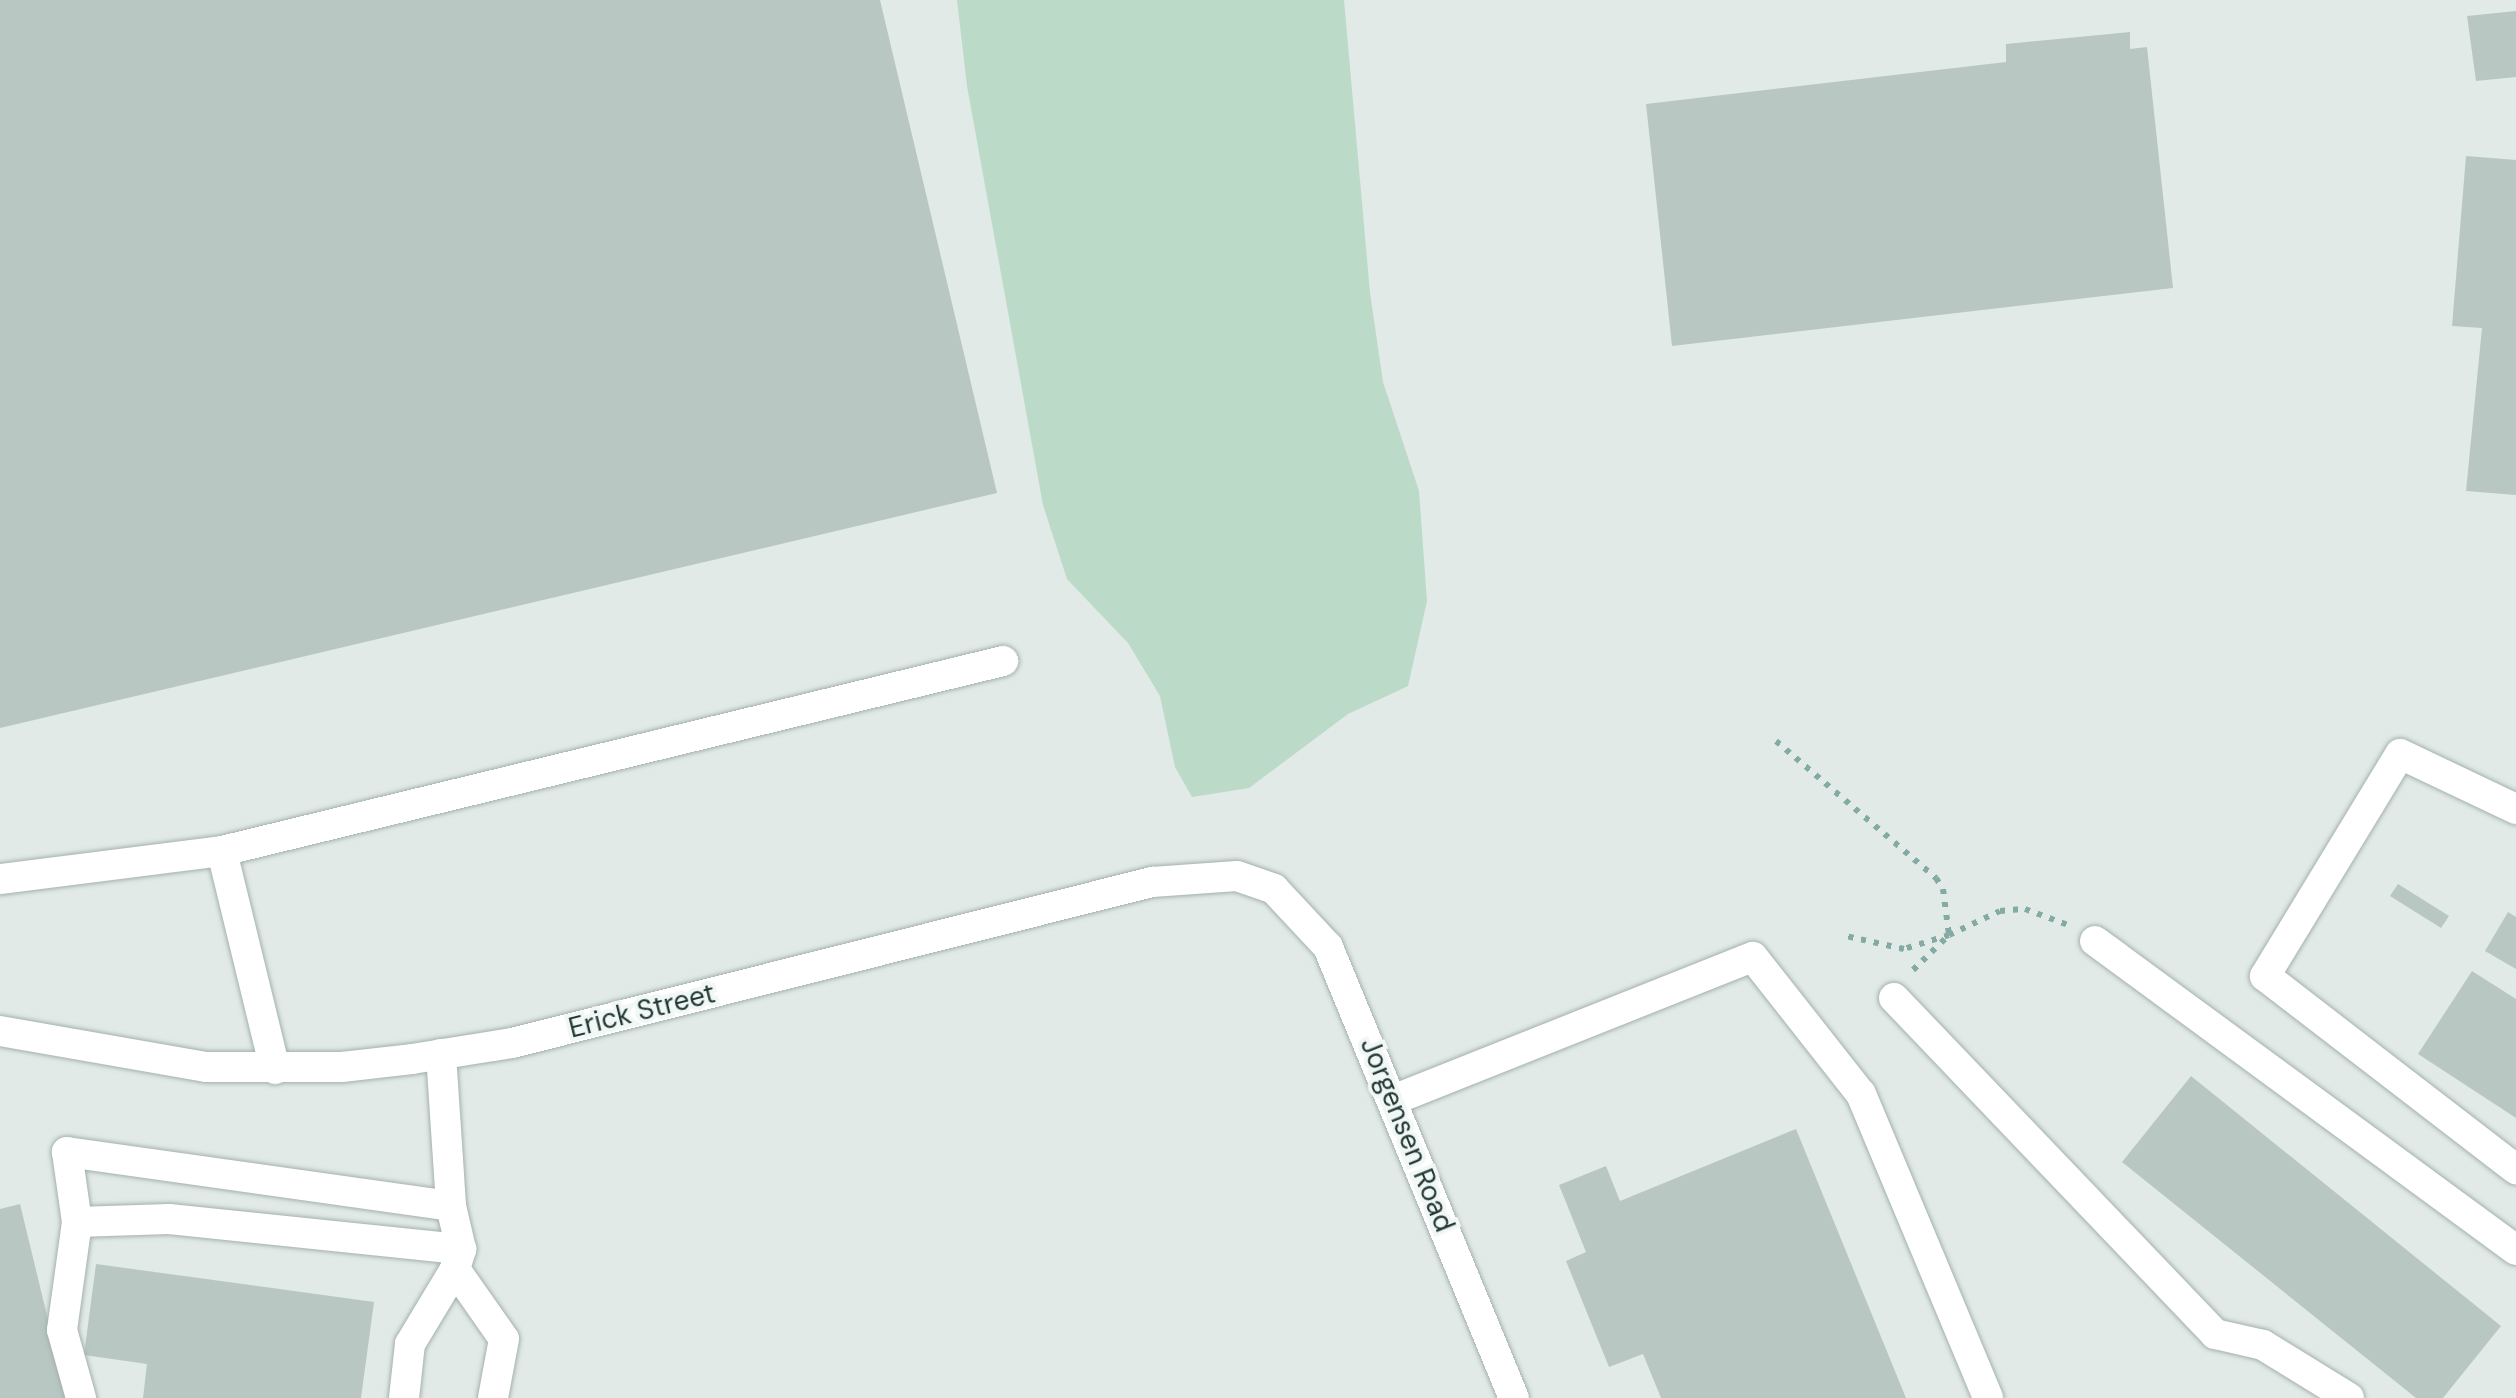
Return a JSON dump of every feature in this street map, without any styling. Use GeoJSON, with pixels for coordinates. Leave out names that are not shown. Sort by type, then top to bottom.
{"type":"FeatureCollection","features":[{"type":"Feature","properties":{"kind":"street"},"geometry":{"type":"LineString","coordinates":[[0,879],[222,852],[1004,661]]}},
{"type":"Feature","properties":{"kind":"street"},"geometry":{"type":"LineString","coordinates":[[2516,810],[2400,754],[2265,976],[2516,1169]]}},
{"type":"Feature","properties":{"kind":"street"},"geometry":{"type":"LineString","coordinates":[[222,852],[274,1069]]}},
{"type":"Feature","properties":{"kind":"street","name":"Erick Street"},"geometry":{"type":"LineString","coordinates":[[0,1030],[161,1062],[274,1069],[342,1067],[512,1044],[1152,882],[1238,876],[1274,889]]}},
{"type":"Feature","properties":{"kind":"street","name":"Jorgensen Road"},"geometry":{"type":"LineString","coordinates":[[1274,889],[1328,946],[1514,1398]]}},
{"type":"Feature","properties":{"kind":"street"},"geometry":{"type":"LineString","coordinates":[[2095,942],[2516,1250]]}},
{"type":"Feature","properties":{"kind":"street"},"geometry":{"type":"LineString","coordinates":[[1393,1100],[1753,957],[1861,1094],[1988,1398]]}},
{"type":"Feature","properties":{"kind":"street"},"geometry":{"type":"LineString","coordinates":[[1894,998],[2215,1334],[2263,1345],[2349,1398]]}},
{"type":"Feature","properties":{"kind":"street"},"geometry":{"type":"LineString","coordinates":[[441,1054],[450,1206],[458,1259],[504,1338],[493,1398]]}},
{"type":"Feature","properties":{"kind":"street"},"geometry":{"type":"LineString","coordinates":[[81,1398],[62,1330],[77,1222],[67,1152],[450,1206]]}},
{"type":"Feature","properties":{"kind":"street"},"geometry":{"type":"LineString","coordinates":[[77,1222],[169,1219],[458,1259]]}},
{"type":"Feature","properties":{"kind":"street"},"geometry":{"type":"LineString","coordinates":[[404,1398],[410,1344],[458,1259]]}},
{"type":"Feature","properties":{"kind":"path"},"geometry":{"type":"LineString","coordinates":[[1776,741],[1936,878],[1949,910],[1949,936],[1909,974],[1894,998]]}},
{"type":"Feature","properties":{"kind":"path"},"geometry":{"type":"LineString","coordinates":[[1846,936],[1904,949],[1949,936],[2000,911],[2025,909],[2063,922],[2095,942]]}},
{"type":"Feature","properties":{"kind":"green space"},"geometry":{"type":"Polygon","coordinates":[[[957,0],[1344,0],[1370,293],[1383,382],[1419,491],[1427,601],[1408,686],[1348,714],[1249,788],[1192,797],[1175,767],[1160,696],[1128,643],[1067,579],[1043,505],[967,86],[957,0]]]}},
{"type":"Feature","properties":{"kind":"building"},"geometry":{"type":"Polygon","coordinates":[[[0,0],[880,0],[997,493],[0,728],[0,0]]]}},
{"type":"Feature","properties":{"kind":"building"},"geometry":{"type":"Polygon","coordinates":[[[2516,11],[2516,77],[2476,81],[2467,16],[2516,11]]]}},
{"type":"Feature","properties":{"kind":"building"},"geometry":{"type":"Polygon","coordinates":[[[2130,32],[2130,49],[2147,47],[2173,288],[1672,346],[1646,104],[2006,62],[2006,44],[2130,32]]]}},
{"type":"Feature","properties":{"kind":"building"},"geometry":{"type":"Polygon","coordinates":[[[2466,156],[2516,160],[2516,495],[2466,491],[2482,328],[2452,326],[2466,156]]]}},
{"type":"Feature","properties":{"kind":"building"},"geometry":{"type":"Polygon","coordinates":[[[2398,884],[2449,916],[2441,928],[2390,896],[2398,884]]]}},
{"type":"Feature","properties":{"kind":"building"},"geometry":{"type":"Polygon","coordinates":[[[2508,912],[2516,917],[2516,969],[2485,951],[2508,912]]]}},
{"type":"Feature","properties":{"kind":"building"},"geometry":{"type":"Polygon","coordinates":[[[2472,971],[2516,999],[2516,1118],[2418,1054],[2472,971]]]}},
{"type":"Feature","properties":{"kind":"building"},"geometry":{"type":"Polygon","coordinates":[[[2191,1076],[2501,1326],[2443,1398],[2416,1398],[2122,1162],[2191,1076]]]}},
{"type":"Feature","properties":{"kind":"building"},"geometry":{"type":"Polygon","coordinates":[[[1796,1129],[1906,1398],[1661,1398],[1643,1354],[1609,1367],[1566,1261],[1586,1252],[1559,1185],[1606,1166],[1620,1201],[1796,1129]]]}},
{"type":"Feature","properties":{"kind":"building"},"geometry":{"type":"Polygon","coordinates":[[[20,1204],[67,1398],[0,1398],[0,1209],[20,1204]]]}},
{"type":"Feature","properties":{"kind":"building"},"geometry":{"type":"Polygon","coordinates":[[[96,1264],[374,1302],[361,1398],[143,1398],[147,1364],[84,1355],[96,1264]]]}}]}
